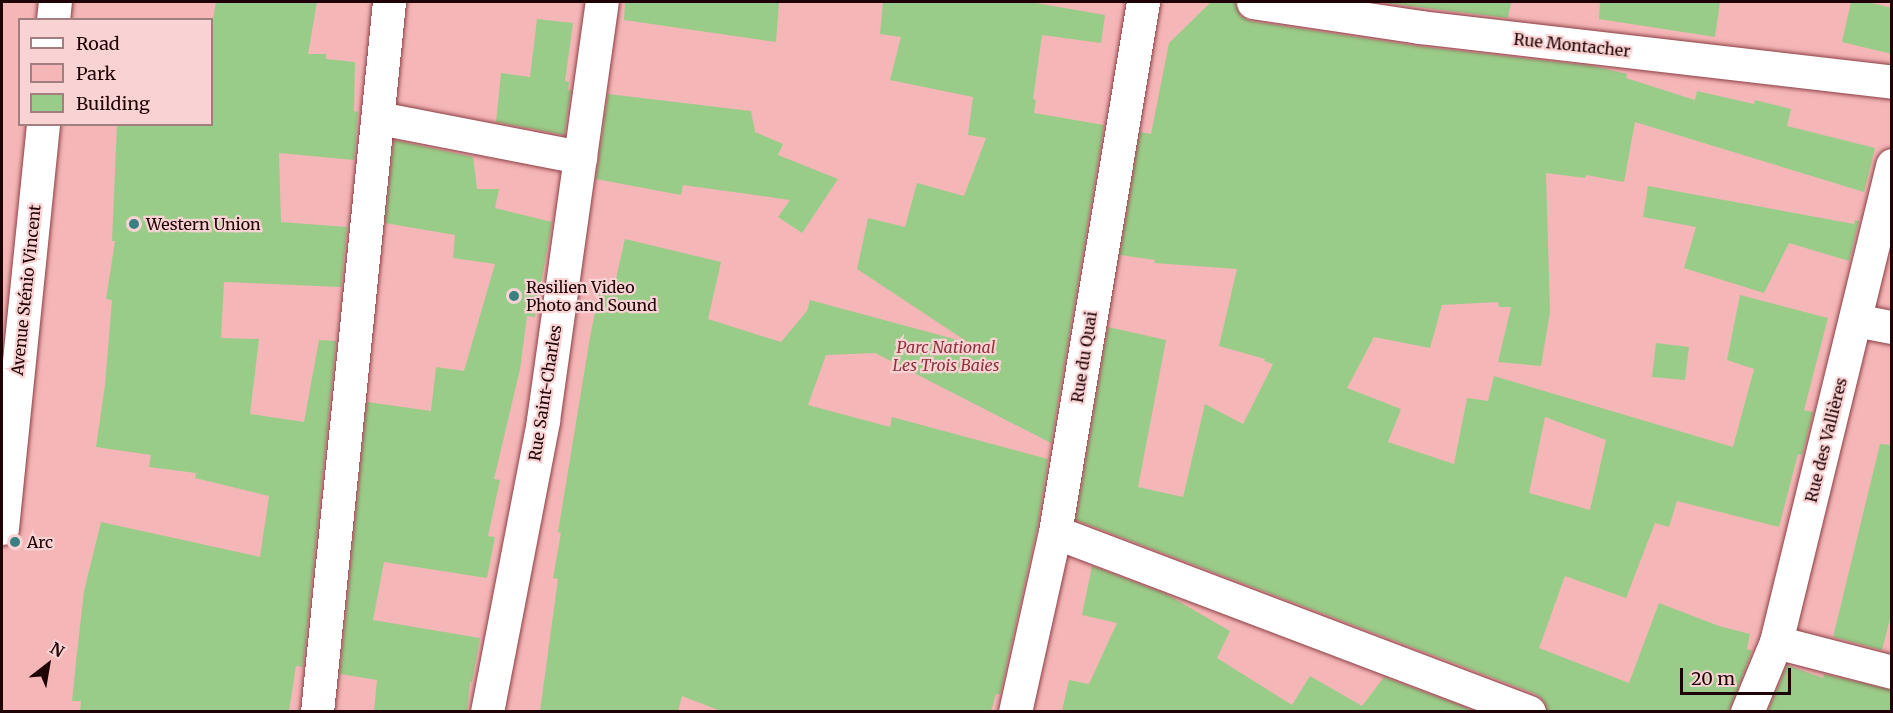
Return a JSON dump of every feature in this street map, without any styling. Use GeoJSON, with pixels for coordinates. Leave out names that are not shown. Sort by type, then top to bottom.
{"type":"FeatureCollection","features":[{"type":"Feature","properties":{"kind":"street"},"geometry":{"type":"LineString","coordinates":[[53,18],[55,2]]}},
{"type":"Feature","properties":{"kind":"street"},"geometry":{"type":"LineString","coordinates":[[317,711],[389,2]]}},
{"type":"Feature","properties":{"kind":"street","name":"Rue Saint-Charles"},"geometry":{"type":"LineString","coordinates":[[487,711],[543,420],[602,2]]}},
{"type":"Feature","properties":{"kind":"street","name":"Rue du Quai"},"geometry":{"type":"LineString","coordinates":[[1015,711],[1055,532],[1143,2]]}},
{"type":"Feature","properties":{"kind":"street","name":"Rue Montacher"},"geometry":{"type":"LineString","coordinates":[[1253,2],[1420,27],[1892,82]]}},
{"type":"Feature","properties":{"kind":"street"},"geometry":{"type":"LineString","coordinates":[[379,118],[580,157]]}},
{"type":"Feature","properties":{"kind":"street","name":"Avenue Sténio Vincent"},"geometry":{"type":"LineString","coordinates":[[2,528],[43,126]]}},
{"type":"Feature","properties":{"kind":"street","name":"Rue des Vallières"},"geometry":{"type":"LineString","coordinates":[[1747,711],[1776,642],[1892,165]]}},
{"type":"Feature","properties":{"kind":"street"},"geometry":{"type":"LineString","coordinates":[[1856,320],[1892,327]]}},
{"type":"Feature","properties":{"kind":"street"},"geometry":{"type":"LineString","coordinates":[[1055,532],[1529,711]]}},
{"type":"Feature","properties":{"kind":"street"},"geometry":{"type":"LineString","coordinates":[[1776,642],[1892,672]]}},
{"type":"Feature","properties":{"kind":"green space","name":"Parc National Les Trois Baies"},"geometry":{"type":"Polygon","coordinates":[[[2,2],[1891,2],[1891,711],[2,711],[2,2]]]}},
{"type":"Feature","properties":{"kind":"building"},"geometry":{"type":"Polygon","coordinates":[[[216,2],[317,2],[308,54],[326,54],[326,59],[355,62],[354,111],[358,112],[354,160],[279,153],[281,222],[347,227],[341,287],[224,282],[221,338],[259,339],[250,414],[304,422],[319,340],[336,341],[303,667],[296,666],[289,711],[80,711],[81,701],[72,701],[76,662],[84,591],[101,522],[260,557],[269,496],[195,478],[196,473],[149,467],[151,455],[96,447],[105,385],[112,300],[106,299],[115,241],[112,241],[117,126],[213,126],[213,19],[216,2]]]}},
{"type":"Feature","properties":{"kind":"building"},"geometry":{"type":"Polygon","coordinates":[[[625,2],[779,2],[776,42],[624,20],[625,2]]]}},
{"type":"Feature","properties":{"kind":"building"},"geometry":{"type":"Polygon","coordinates":[[[883,2],[1030,2],[1105,15],[1101,43],[1042,35],[1033,99],[1036,100],[1034,113],[1104,125],[1051,443],[875,353],[826,355],[808,405],[890,427],[892,417],[1048,459],[1037,528],[1000,694],[996,694],[991,711],[721,711],[682,696],[678,711],[540,711],[558,579],[553,578],[561,533],[558,532],[590,337],[599,292],[612,296],[625,239],[721,262],[708,319],[781,342],[807,311],[810,300],[969,343],[857,269],[868,218],[905,227],[917,183],[964,196],[986,138],[968,135],[973,97],[890,80],[901,37],[880,34],[883,2]]]}},
{"type":"Feature","properties":{"kind":"building"},"geometry":{"type":"Polygon","coordinates":[[[1211,2],[1235,2],[1241,16],[1250,21],[1417,46],[1593,66],[1627,74],[1626,78],[1695,100],[1697,91],[1754,104],[1755,100],[1791,109],[1787,126],[1875,148],[1864,192],[1635,122],[1624,182],[1586,175],[1585,178],[1546,173],[1550,312],[1541,366],[1498,362],[1511,307],[1499,307],[1498,302],[1442,305],[1430,348],[1374,337],[1347,388],[1401,409],[1388,442],[1454,464],[1467,398],[1488,401],[1494,376],[1733,447],[1754,369],[1727,360],[1740,295],[1828,318],[1804,410],[1813,412],[1802,455],[1798,454],[1779,527],[1677,501],[1669,527],[1655,523],[1626,598],[1565,576],[1539,648],[1629,683],[1659,603],[1719,626],[1750,634],[1747,649],[1752,651],[1729,711],[1547,711],[1544,701],[1536,694],[1076,520],[1108,327],[1166,340],[1138,487],[1183,497],[1205,404],[1243,424],[1273,364],[1264,361],[1265,359],[1219,346],[1237,269],[1154,263],[1155,260],[1120,255],[1140,132],[1151,134],[1169,43],[1211,2]],[[1545,417],[1529,493],[1590,510],[1606,440],[1545,417]]]}},
{"type":"Feature","properties":{"kind":"building"},"geometry":{"type":"Polygon","coordinates":[[[1376,2],[1511,2],[1508,18],[1376,2]]]}},
{"type":"Feature","properties":{"kind":"building"},"geometry":{"type":"Polygon","coordinates":[[[1600,2],[1720,2],[1715,37],[1599,19],[1600,2]]]}},
{"type":"Feature","properties":{"kind":"building"},"geometry":{"type":"Polygon","coordinates":[[[1851,2],[1867,2],[1892,8],[1892,54],[1842,42],[1851,2]]]}},
{"type":"Feature","properties":{"kind":"building"},"geometry":{"type":"Polygon","coordinates":[[[537,19],[573,23],[565,81],[569,82],[568,90],[571,90],[564,135],[496,122],[501,73],[530,77],[537,19]]]}},
{"type":"Feature","properties":{"kind":"building"},"geometry":{"type":"Polygon","coordinates":[[[608,94],[751,111],[755,132],[783,144],[778,155],[838,179],[802,233],[778,217],[790,200],[683,185],[681,195],[596,179],[608,94]]]}},
{"type":"Feature","properties":{"kind":"building"},"geometry":{"type":"Polygon","coordinates":[[[394,140],[473,157],[477,189],[499,189],[495,208],[552,222],[535,317],[527,316],[520,369],[494,479],[500,480],[488,536],[495,537],[487,578],[384,562],[373,620],[480,638],[472,682],[470,682],[467,711],[374,711],[377,680],[340,674],[367,402],[431,411],[436,367],[464,371],[495,264],[453,258],[455,235],[385,223],[394,140]]]}},
{"type":"Feature","properties":{"kind":"building"},"geometry":{"type":"Polygon","coordinates":[[[1648,186],[1854,224],[1855,220],[1859,221],[1849,261],[1789,243],[1764,293],[1684,268],[1696,227],[1643,217],[1648,186]]]}},
{"type":"Feature","properties":{"kind":"building"},"geometry":{"type":"Polygon","coordinates":[[[1656,343],[1689,347],[1685,380],[1652,377],[1656,343]]]}},
{"type":"Feature","properties":{"kind":"building"},"geometry":{"type":"Polygon","coordinates":[[[1880,444],[1892,445],[1892,611],[1882,650],[1833,637],[1880,444]]]}},
{"type":"Feature","properties":{"kind":"building"},"geometry":{"type":"Polygon","coordinates":[[[1092,566],[1166,594],[1230,631],[1217,658],[1292,705],[1310,676],[1362,706],[1384,677],[1475,711],[1062,711],[1069,680],[1089,684],[1117,623],[1082,615],[1092,566]]]}},
{"type":"Feature","properties":{"kind":"building"},"geometry":{"type":"Polygon","coordinates":[[[1787,665],[1823,678],[1824,674],[1892,690],[1892,711],[1768,711],[1787,665]]]}},
{"type":"Feature","properties":{"kind":"place","name":"Western Union"},"geometry":{"type":"Point","coordinates":[134,224]}},
{"type":"Feature","properties":{"kind":"place","name":"Resilien Video Photo and Sound"},"geometry":{"type":"Point","coordinates":[514,296]}},
{"type":"Feature","properties":{"kind":"place","name":"Arc"},"geometry":{"type":"Point","coordinates":[15,542]}}]}
